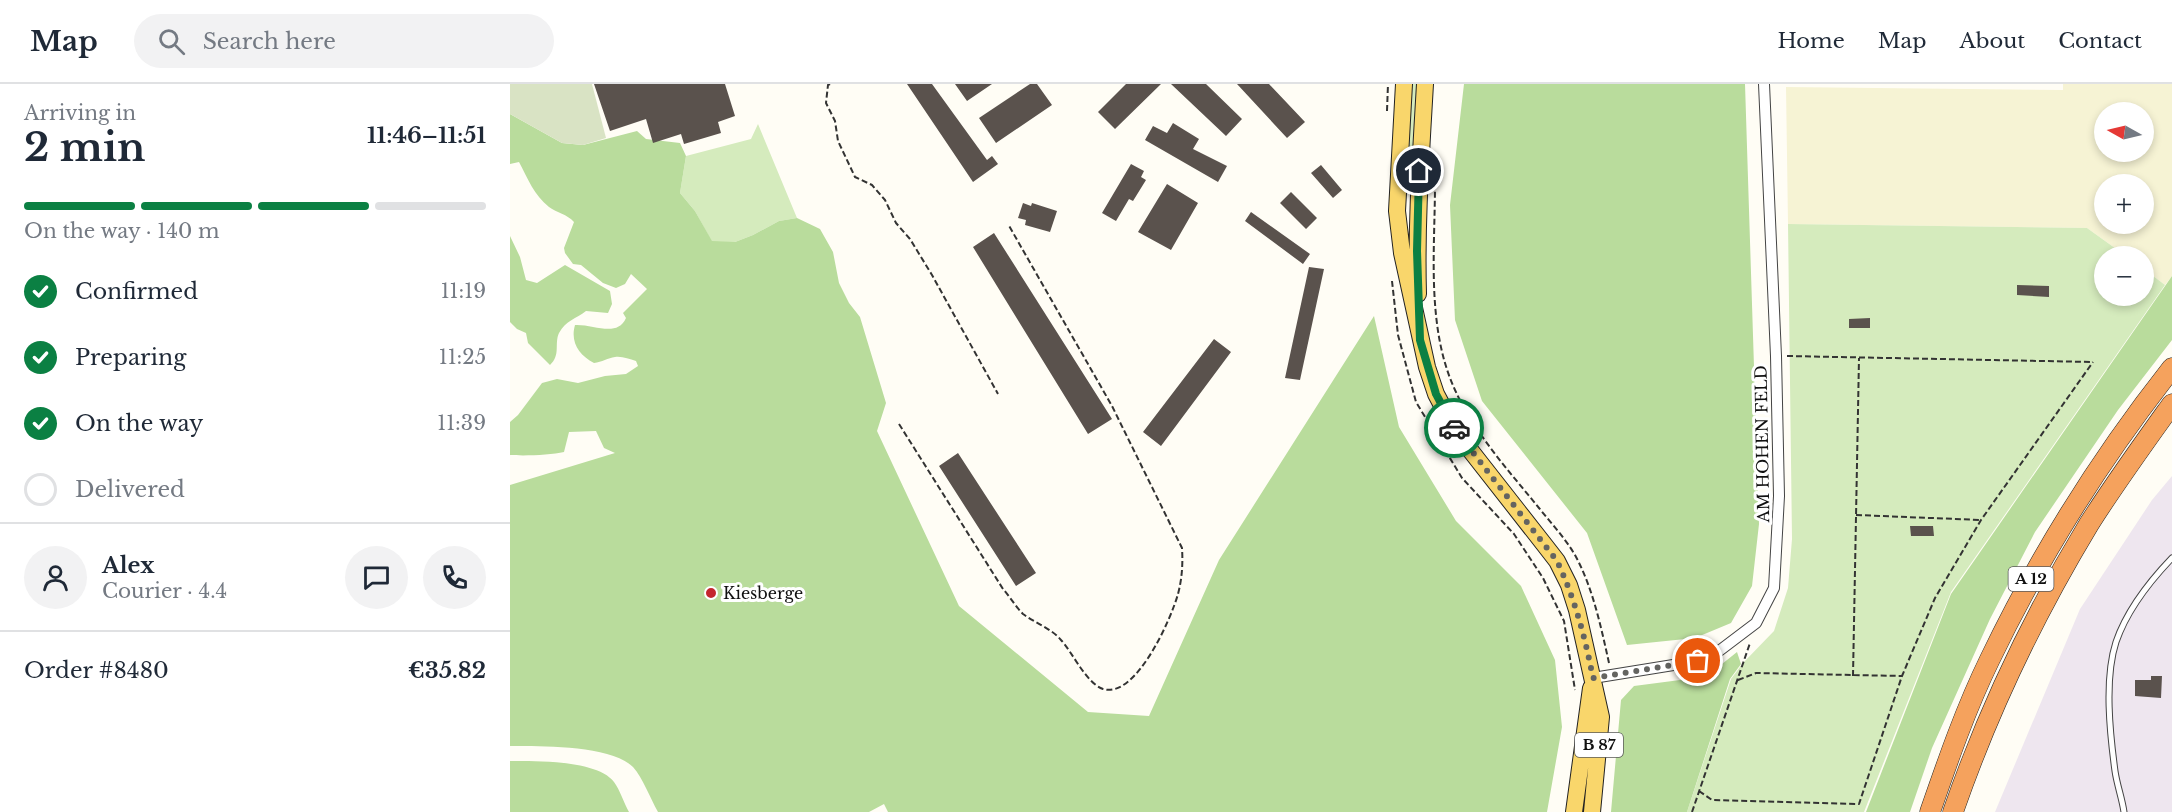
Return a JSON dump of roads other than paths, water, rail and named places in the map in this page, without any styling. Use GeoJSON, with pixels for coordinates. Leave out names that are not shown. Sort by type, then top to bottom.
{"type":"FeatureCollection","features":[{"type":"Feature","properties":{"kind":"highway","name":"A 12"},"geometry":{"type":"LineString","coordinates":[[1930,812],[1968,709],[2027,586],[2108,454],[2172,368]]}},
{"type":"Feature","properties":{"kind":"highway","name":"A 12"},"geometry":{"type":"LineString","coordinates":[[1953,812],[1987,722],[2049,594],[2090,524],[2172,404]]}},
{"type":"Feature","properties":{"kind":"main road","name":"B 87"},"geometry":{"type":"LineString","coordinates":[[1404,84],[1397,211],[1402,253],[1420,340],[1436,394],[1456,432],[1557,561],[1569,585],[1577,610],[1601,717],[1592,812]]}},
{"type":"Feature","properties":{"kind":"main road","name":"B 87"},"geometry":{"type":"LineString","coordinates":[[1420,340],[1417,251],[1419,171],[1425,84]]}},
{"type":"Feature","properties":{"kind":"main road","name":"B 87"},"geometry":{"type":"LineString","coordinates":[[1574,812],[1593,678]]}},
{"type":"Feature","properties":{"kind":"street","name":"AM HOHEN FELD"},"geometry":{"type":"LineString","coordinates":[[1593,678],[1698,661],[1719,651],[1756,623],[1771,595],[1776,573],[1779,496],[1776,356],[1764,84]]}},
{"type":"Feature","properties":{"kind":"lane"},"geometry":{"type":"LineString","coordinates":[[2124,812],[2115,773],[2110,705],[2112,662],[2116,643],[2132,609],[2155,575],[2172,558]]}},
{"type":"Feature","properties":{"kind":"place","name":"Kiesberge"},"geometry":{"type":"Point","coordinates":[711,593]}}]}
